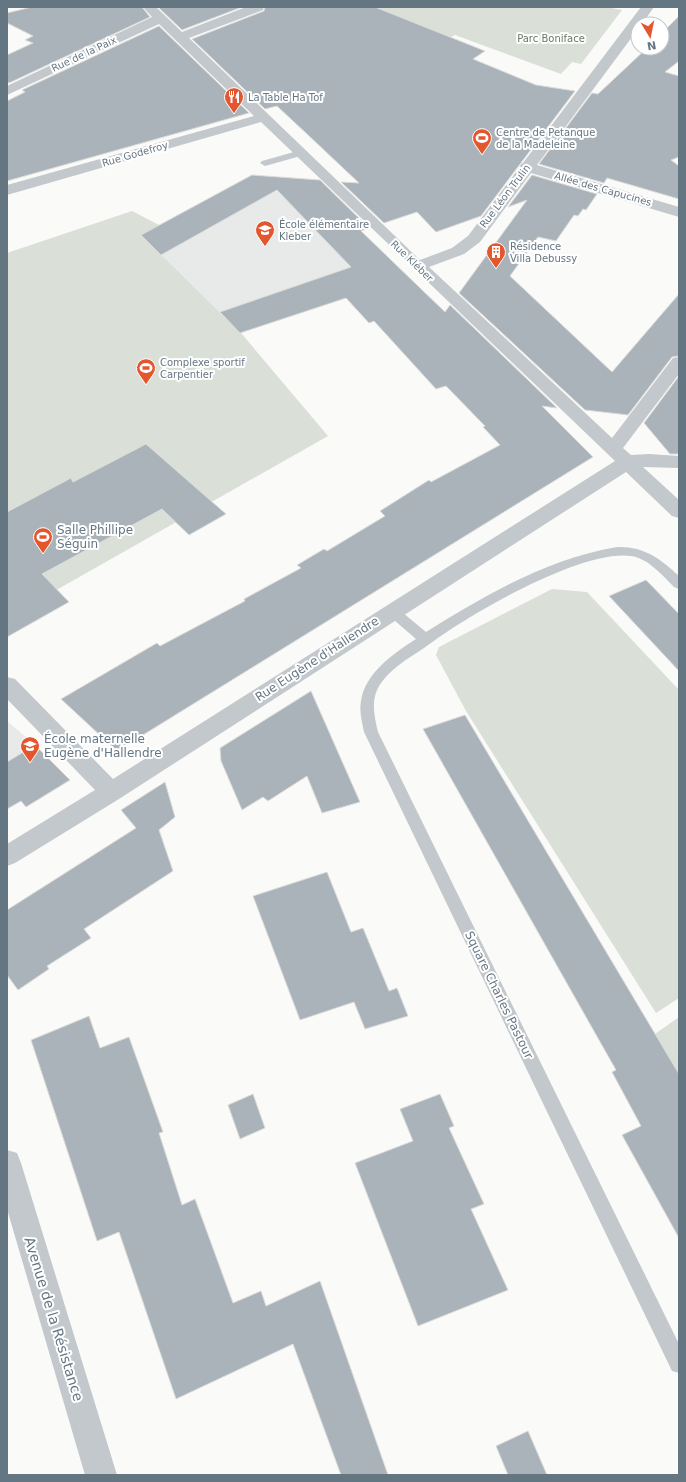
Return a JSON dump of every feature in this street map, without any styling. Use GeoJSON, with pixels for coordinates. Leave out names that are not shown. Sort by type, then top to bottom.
{"type":"FeatureCollection","features":[{"type":"Feature","properties":{"kind":"street","name":"Rue Kléber"},"geometry":{"type":"LineString","coordinates":[[149,7],[418,266],[679,511]]}},
{"type":"Feature","properties":{"kind":"street"},"geometry":{"type":"LineString","coordinates":[[181,37],[258,7]]}},
{"type":"Feature","properties":{"kind":"street","name":"Rue Léon Trulin"},"geometry":{"type":"LineString","coordinates":[[418,266],[444,258],[468,245],[648,7]]}},
{"type":"Feature","properties":{"kind":"street","name":"Rue de la Paix"},"geometry":{"type":"LineString","coordinates":[[7,91],[160,18]]}},
{"type":"Feature","properties":{"kind":"street","name":"Rue Godefroy"},"geometry":{"type":"LineString","coordinates":[[7,190],[264,117]]}},
{"type":"Feature","properties":{"kind":"street","name":"Allée des Capucines"},"geometry":{"type":"LineString","coordinates":[[526,167],[679,212]]}},
{"type":"Feature","properties":{"kind":"street"},"geometry":{"type":"LineString","coordinates":[[679,362],[620,455],[649,460],[679,462]]}},
{"type":"Feature","properties":{"kind":"street","name":"Rue Eugène d'Hallendre"},"geometry":{"type":"LineString","coordinates":[[7,856],[111,792],[392,611],[620,455]]}},
{"type":"Feature","properties":{"kind":"street"},"geometry":{"type":"LineString","coordinates":[[7,685],[111,792]]}},
{"type":"Feature","properties":{"kind":"street","name":"Avenue de la Résistance"},"geometry":{"type":"LineString","coordinates":[[7,1163],[101,1475]]}},
{"type":"Feature","properties":{"kind":"lane"},"geometry":{"type":"LineString","coordinates":[[265,163],[301,153]]}},
{"type":"Feature","properties":{"kind":"lane","name":"Square Charles Pastour"},"geometry":{"type":"LineString","coordinates":[[679,584],[659,564],[631,551],[606,552],[563,567],[498,594],[390,665],[373,686],[366,710],[371,732],[679,1364]]}},
{"type":"Feature","properties":{"kind":"lane"},"geometry":{"type":"LineString","coordinates":[[392,611],[426,640]]}},
{"type":"Feature","properties":{"kind":"shaded area","name":"École élémentaire Kleber"},"geometry":{"type":"Polygon","coordinates":[[[252,175],[308,179],[390,259],[303,312],[241,333],[141,235],[252,175]]]}},
{"type":"Feature","properties":{"kind":"shaded area","name":"École maternelle Eugène d'Hallendre"},"geometry":{"type":"Polygon","coordinates":[[[7,721],[35,745],[70,780],[26,807],[21,801],[7,809],[7,721]]]}},
{"type":"Feature","properties":{"kind":"green space","name":"Parc Boniface"},"geometry":{"type":"Polygon","coordinates":[[[375,7],[606,7],[622,10],[581,64],[572,62],[561,74],[455,35],[449,38],[375,7]]]}},
{"type":"Feature","properties":{"kind":"green space","name":"Complexe sportif Carpentier"},"geometry":{"type":"Polygon","coordinates":[[[132,211],[159,225],[141,235],[241,333],[328,436],[7,618],[7,253],[132,211]]]}},
{"type":"Feature","properties":{"kind":"green space"},"geometry":{"type":"Polygon","coordinates":[[[552,589],[587,592],[679,690],[679,998],[656,1013],[466,711],[436,655],[439,647],[552,589]]]}},
{"type":"Feature","properties":{"kind":"green space"},"geometry":{"type":"Polygon","coordinates":[[[679,1017],[679,1074],[655,1034],[679,1017]]]}},
{"type":"Feature","properties":{"kind":"building"},"geometry":{"type":"Polygon","coordinates":[[[32,7],[142,7],[150,17],[9,83],[7,82],[7,55],[33,43],[25,40],[33,36],[7,23],[7,13],[32,7]]]}},
{"type":"Feature","properties":{"kind":"building"},"geometry":{"type":"Polygon","coordinates":[[[158,7],[242,7],[182,30],[158,7]]]}},
{"type":"Feature","properties":{"kind":"building"},"geometry":{"type":"Polygon","coordinates":[[[265,7],[375,7],[485,51],[473,59],[536,85],[575,91],[481,216],[436,232],[417,212],[384,223],[341,182],[359,183],[277,106],[265,109],[192,39],[264,11],[265,7]]]}},
{"type":"Feature","properties":{"kind":"building"},"geometry":{"type":"Polygon","coordinates":[[[679,16],[679,61],[665,72],[679,76],[679,157],[671,160],[679,166],[679,199],[607,178],[604,183],[539,164],[592,93],[598,94],[638,56],[670,56],[670,25],[679,16]]]}},
{"type":"Feature","properties":{"kind":"building"},"geometry":{"type":"Polygon","coordinates":[[[159,26],[249,113],[7,181],[7,101],[25,92],[22,90],[159,26]]]}},
{"type":"Feature","properties":{"kind":"building"},"geometry":{"type":"Polygon","coordinates":[[[252,175],[320,180],[369,228],[361,231],[419,287],[445,312],[450,305],[557,408],[542,406],[593,457],[117,751],[61,699],[157,643],[160,646],[245,601],[244,599],[301,568],[297,565],[324,549],[327,551],[385,516],[380,511],[429,480],[431,482],[500,445],[483,427],[485,426],[446,386],[436,389],[374,321],[369,323],[346,298],[240,333],[220,312],[351,267],[277,190],[161,255],[141,235],[252,175]]]}},
{"type":"Feature","properties":{"kind":"building"},"geometry":{"type":"Polygon","coordinates":[[[532,175],[597,194],[586,210],[583,209],[578,216],[574,215],[556,241],[538,237],[510,276],[612,372],[679,294],[679,356],[672,357],[628,415],[585,410],[459,293],[527,200],[508,207],[532,175]]]}},
{"type":"Feature","properties":{"kind":"building"},"geometry":{"type":"Polygon","coordinates":[[[679,376],[679,454],[670,454],[644,423],[679,376]]]}},
{"type":"Feature","properties":{"kind":"building","name":"Salle Phillipe Séguin"},"geometry":{"type":"Polygon","coordinates":[[[146,444],[226,514],[189,535],[162,509],[42,574],[69,602],[7,637],[7,512],[71,478],[73,482],[146,444]]]}},
{"type":"Feature","properties":{"kind":"building"},"geometry":{"type":"Polygon","coordinates":[[[646,580],[679,614],[679,671],[609,596],[646,580]]]}},
{"type":"Feature","properties":{"kind":"building"},"geometry":{"type":"Polygon","coordinates":[[[311,691],[360,802],[322,813],[307,776],[268,801],[263,797],[242,810],[221,761],[220,748],[311,691]]]}},
{"type":"Feature","properties":{"kind":"building"},"geometry":{"type":"Polygon","coordinates":[[[465,715],[679,1074],[679,1238],[622,1135],[641,1126],[612,1072],[616,1070],[423,729],[465,715]]]}},
{"type":"Feature","properties":{"kind":"building","name":"École maternelle Eugène d'Hallendre"},"geometry":{"type":"Polygon","coordinates":[[[35,745],[70,780],[26,807],[21,801],[7,809],[7,762],[35,745]]]}},
{"type":"Feature","properties":{"kind":"building"},"geometry":{"type":"Polygon","coordinates":[[[165,782],[175,817],[159,830],[173,871],[84,929],[91,938],[47,966],[49,969],[18,990],[7,975],[7,910],[136,828],[121,810],[165,782]]]}},
{"type":"Feature","properties":{"kind":"building"},"geometry":{"type":"Polygon","coordinates":[[[327,872],[351,932],[363,928],[389,991],[397,988],[408,1016],[365,1029],[354,1002],[300,1020],[253,896],[327,872]]]}},
{"type":"Feature","properties":{"kind":"building"},"geometry":{"type":"Polygon","coordinates":[[[89,1016],[100,1048],[129,1037],[163,1132],[159,1133],[182,1205],[195,1199],[233,1303],[261,1291],[266,1306],[320,1281],[388,1475],[341,1475],[293,1344],[176,1399],[119,1232],[97,1241],[31,1040],[89,1016]]]}},
{"type":"Feature","properties":{"kind":"building"},"geometry":{"type":"Polygon","coordinates":[[[253,1094],[265,1128],[240,1139],[228,1105],[253,1094]]]}},
{"type":"Feature","properties":{"kind":"building"},"geometry":{"type":"Polygon","coordinates":[[[440,1094],[454,1126],[449,1128],[484,1204],[471,1209],[508,1290],[418,1326],[355,1163],[413,1141],[400,1109],[440,1094]]]}},
{"type":"Feature","properties":{"kind":"building"},"geometry":{"type":"Polygon","coordinates":[[[528,1431],[547,1475],[508,1475],[496,1446],[528,1431]]]}},
{"type":"Feature","properties":{"kind":"place","name":"La Table Ha Tof"},"geometry":{"type":"Point","coordinates":[234,114]}},
{"type":"Feature","properties":{"kind":"place","name":"Centre de Petanque de la Madeleine"},"geometry":{"type":"Point","coordinates":[482,155]}},
{"type":"Feature","properties":{"kind":"place","name":"École élémentaire Kleber"},"geometry":{"type":"Point","coordinates":[265,247]}},
{"type":"Feature","properties":{"kind":"place","name":"Résidence Villa Debussy"},"geometry":{"type":"Point","coordinates":[496,269]}},
{"type":"Feature","properties":{"kind":"place","name":"Complexe sportif Carpentier"},"geometry":{"type":"Point","coordinates":[146,385]}},
{"type":"Feature","properties":{"kind":"place","name":"Salle Phillipe Séguin"},"geometry":{"type":"Point","coordinates":[43,554]}},
{"type":"Feature","properties":{"kind":"place","name":"École maternelle Eugène d'Hallendre"},"geometry":{"type":"Point","coordinates":[30,763]}}]}
